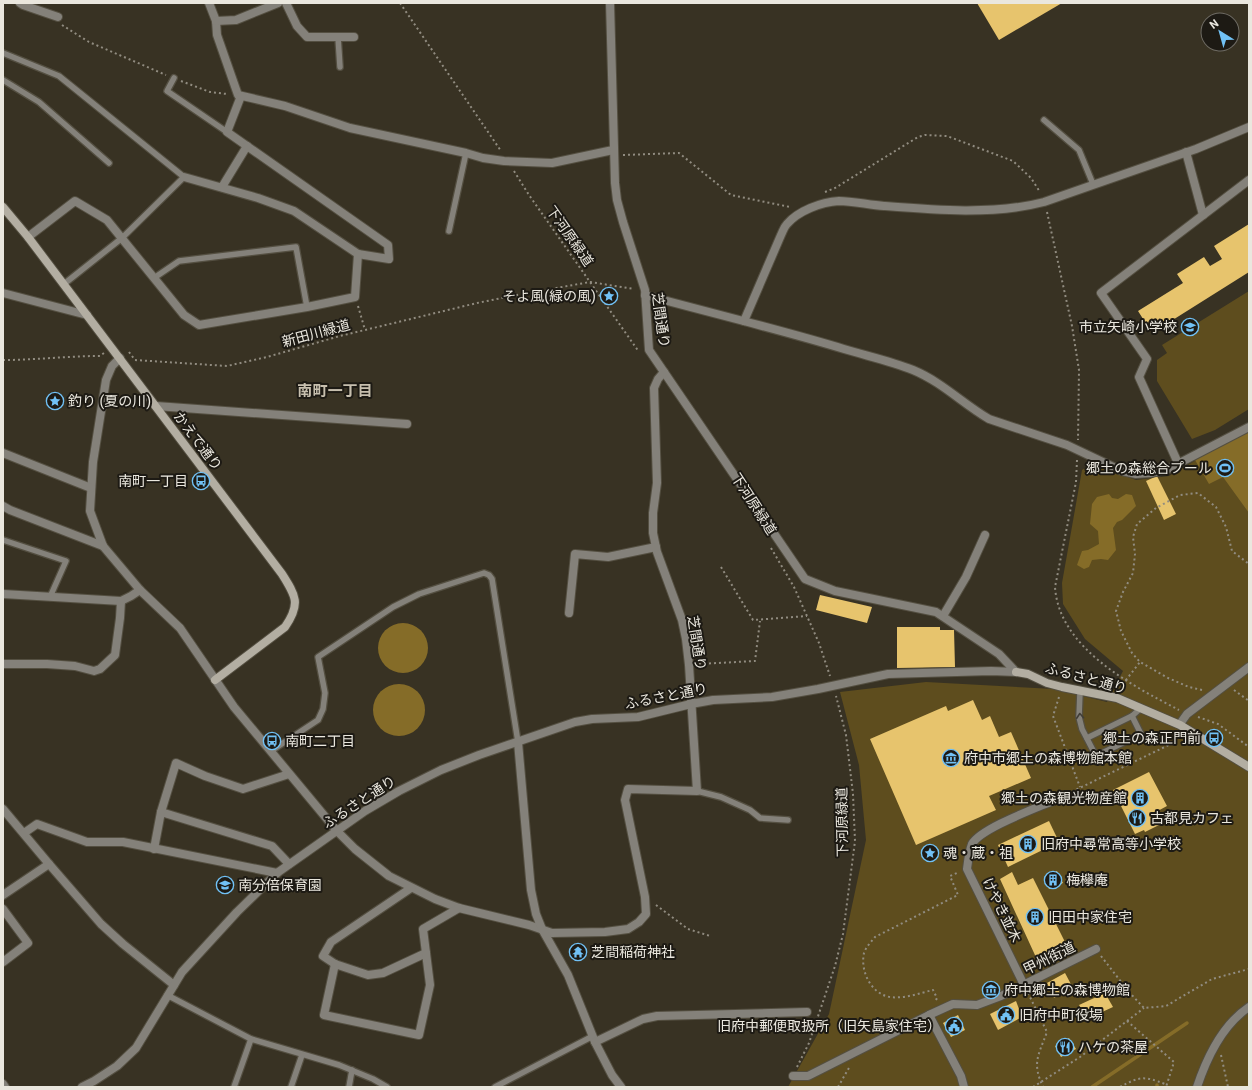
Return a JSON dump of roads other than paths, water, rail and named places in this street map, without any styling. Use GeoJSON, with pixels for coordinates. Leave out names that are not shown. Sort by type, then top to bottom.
{"type":"FeatureCollection","features":[{"type":"Feature","properties":{"kind":"street"},"geometry":{"type":"LineString","coordinates":[[20,3],[58,16]]}},
{"type":"Feature","properties":{"kind":"street"},"geometry":{"type":"LineString","coordinates":[[184,177],[258,198],[294,211],[358,254],[389,259],[388,245],[227,132],[239,96],[217,35],[216,21],[209,3]]}},
{"type":"Feature","properties":{"kind":"street"},"geometry":{"type":"LineString","coordinates":[[216,21],[236,20],[278,3]]}},
{"type":"Feature","properties":{"kind":"street"},"geometry":{"type":"LineString","coordinates":[[286,3],[297,26],[307,37],[354,37]]}},
{"type":"Feature","properties":{"kind":"street","name":"芝間通り"},"geometry":{"type":"LineString","coordinates":[[610,3],[613,154],[617,200],[645,292],[649,350],[664,372],[658,379],[654,388],[657,483],[653,513],[653,533],[663,571],[682,620],[689,665],[696,791]]}},
{"type":"Feature","properties":{"kind":"street"},"geometry":{"type":"LineString","coordinates":[[239,96],[285,106],[350,128],[483,158],[507,161],[552,163],[613,154]]}},
{"type":"Feature","properties":{"kind":"street"},"geometry":{"type":"LineString","coordinates":[[744,321],[781,234],[787,224],[796,216],[808,209],[839,201],[929,209],[978,210],[1029,206],[1186,152],[1249,127]]}},
{"type":"Feature","properties":{"kind":"street"},"geometry":{"type":"LineString","coordinates":[[222,187],[247,146]]}},
{"type":"Feature","properties":{"kind":"street"},"geometry":{"type":"LineString","coordinates":[[1186,152],[1203,215]]}},
{"type":"Feature","properties":{"kind":"street"},"geometry":{"type":"LineString","coordinates":[[1178,463],[1139,378],[1147,359],[1101,293],[1249,180]]}},
{"type":"Feature","properties":{"kind":"street"},"geometry":{"type":"LineString","coordinates":[[28,237],[75,201],[107,220],[184,315],[199,325],[307,307],[355,297],[358,254]]}},
{"type":"Feature","properties":{"kind":"street","name":"かえで通り"},"geometry":{"type":"LineString","coordinates":[[3,207],[28,237],[120,358],[292,589],[295,602],[294,615],[285,627],[215,680]]}},
{"type":"Feature","properties":{"kind":"street"},"geometry":{"type":"LineString","coordinates":[[645,292],[744,321],[817,340],[912,370],[947,389],[989,419],[1078,450],[1122,471],[1136,474],[1166,470],[1249,427]]}},
{"type":"Feature","properties":{"kind":"street"},"geometry":{"type":"LineString","coordinates":[[3,293],[87,315]]}},
{"type":"Feature","properties":{"kind":"street"},"geometry":{"type":"LineString","coordinates":[[120,358],[112,366],[106,380],[93,462],[90,511],[103,546],[140,590],[180,628],[234,707],[337,831],[355,849],[389,876],[411,888],[459,908],[529,925],[552,933],[605,932],[628,929],[639,922],[646,914],[645,897],[625,800],[628,789],[696,791]]}},
{"type":"Feature","properties":{"kind":"street"},"geometry":{"type":"LineString","coordinates":[[664,372],[805,579],[835,591],[936,612],[999,654],[1016,672]]}},
{"type":"Feature","properties":{"kind":"street"},"geometry":{"type":"LineString","coordinates":[[156,406],[407,424]]}},
{"type":"Feature","properties":{"kind":"street"},"geometry":{"type":"LineString","coordinates":[[3,453],[91,488]]}},
{"type":"Feature","properties":{"kind":"street"},"geometry":{"type":"LineString","coordinates":[[3,506],[103,546]]}},
{"type":"Feature","properties":{"kind":"street"},"geometry":{"type":"LineString","coordinates":[[943,616],[966,577],[985,535]]}},
{"type":"Feature","properties":{"kind":"street"},"geometry":{"type":"LineString","coordinates":[[569,613],[575,554],[608,557],[656,547]]}},
{"type":"Feature","properties":{"kind":"street"},"geometry":{"type":"LineString","coordinates":[[3,594],[121,600],[140,590]]}},
{"type":"Feature","properties":{"kind":"street"},"geometry":{"type":"LineString","coordinates":[[3,664],[47,664],[75,666],[94,670],[100,669],[114,655],[120,618],[121,600]]}},
{"type":"Feature","properties":{"kind":"street"},"geometry":{"type":"LineString","coordinates":[[1185,717],[1249,667]]}},
{"type":"Feature","properties":{"kind":"street","name":"ふるさと通り"},"geometry":{"type":"LineString","coordinates":[[82,1087],[117,1066],[136,1048],[182,972],[237,912],[289,864],[365,812],[399,791],[441,770],[479,755],[575,722],[592,719],[638,717],[713,700],[772,697],[834,686],[888,674],[991,671],[1016,672],[1028,674],[1062,688],[1117,698],[1189,730],[1249,767]]}},
{"type":"Feature","properties":{"kind":"street"},"geometry":{"type":"LineString","coordinates":[[518,742],[531,890],[536,914],[542,929],[568,975],[594,1039],[612,1075],[621,1087]]}},
{"type":"Feature","properties":{"kind":"street"},"geometry":{"type":"LineString","coordinates":[[154,849],[161,812],[176,762],[205,776],[243,789],[289,774]]}},
{"type":"Feature","properties":{"kind":"street","name":"けやき並木"},"geometry":{"type":"LineString","coordinates":[[1024,985],[967,869],[968,857],[973,843],[999,824],[1055,800]]}},
{"type":"Feature","properties":{"kind":"street"},"geometry":{"type":"LineString","coordinates":[[3,809],[101,924],[123,944],[174,984]]}},
{"type":"Feature","properties":{"kind":"street"},"geometry":{"type":"LineString","coordinates":[[161,812],[272,846],[289,864]]}},
{"type":"Feature","properties":{"kind":"street"},"geometry":{"type":"LineString","coordinates":[[24,833],[37,824],[87,842],[123,842],[277,874]]}},
{"type":"Feature","properties":{"kind":"street"},"geometry":{"type":"LineString","coordinates":[[3,895],[49,864]]}},
{"type":"Feature","properties":{"kind":"street"},"geometry":{"type":"LineString","coordinates":[[411,888],[331,942],[323,956],[335,964],[368,975],[383,973],[426,953]]}},
{"type":"Feature","properties":{"kind":"street"},"geometry":{"type":"LineString","coordinates":[[335,964],[324,1014],[419,1035],[430,985],[423,929],[459,908]]}},
{"type":"Feature","properties":{"kind":"street"},"geometry":{"type":"LineString","coordinates":[[3,909],[28,943],[3,962]]}},
{"type":"Feature","properties":{"kind":"street","name":"甲州街道"},"geometry":{"type":"LineString","coordinates":[[794,1073],[808,1076],[929,1014],[953,1004],[977,1005],[1001,996],[1096,949]]}},
{"type":"Feature","properties":{"kind":"street"},"geometry":{"type":"LineString","coordinates":[[1197,1087],[1202,1072],[1218,1040],[1232,1022],[1249,1007]]}},
{"type":"Feature","properties":{"kind":"street"},"geometry":{"type":"LineString","coordinates":[[594,1039],[643,1019],[657,1016],[807,1012]]}},
{"type":"Feature","properties":{"kind":"street"},"geometry":{"type":"LineString","coordinates":[[929,1014],[961,1076],[964,1087]]}},
{"type":"Feature","properties":{"kind":"lane"},"geometry":{"type":"LineString","coordinates":[[338,37],[340,67]]}},
{"type":"Feature","properties":{"kind":"lane"},"geometry":{"type":"LineString","coordinates":[[3,53],[59,76],[184,177],[122,238],[64,284]]}},
{"type":"Feature","properties":{"kind":"lane"},"geometry":{"type":"LineString","coordinates":[[174,78],[167,91],[227,132]]}},
{"type":"Feature","properties":{"kind":"lane"},"geometry":{"type":"LineString","coordinates":[[3,80],[39,102],[110,163]]}},
{"type":"Feature","properties":{"kind":"lane"},"geometry":{"type":"LineString","coordinates":[[1044,120],[1079,150],[1093,184]]}},
{"type":"Feature","properties":{"kind":"lane"},"geometry":{"type":"LineString","coordinates":[[449,231],[466,153]]}},
{"type":"Feature","properties":{"kind":"lane"},"geometry":{"type":"LineString","coordinates":[[154,278],[179,261],[296,247],[307,307]]}},
{"type":"Feature","properties":{"kind":"lane"},"geometry":{"type":"LineString","coordinates":[[3,540],[66,560],[50,597]]}},
{"type":"Feature","properties":{"kind":"lane"},"geometry":{"type":"LineString","coordinates":[[271,751],[318,720],[323,709],[325,693],[318,657],[393,607],[419,594],[484,573],[489,575],[492,579],[518,742]]}},
{"type":"Feature","properties":{"kind":"lane"},"geometry":{"type":"LineString","coordinates":[[1080,692],[1079,717],[1082,729],[1096,756],[1141,734],[1132,716]]}},
{"type":"Feature","properties":{"kind":"lane"},"geometry":{"type":"LineString","coordinates":[[1087,738],[1132,716],[1141,708]]}},
{"type":"Feature","properties":{"kind":"lane"},"geometry":{"type":"LineString","coordinates":[[696,791],[721,797],[750,810],[760,818],[788,820]]}},
{"type":"Feature","properties":{"kind":"lane"},"geometry":{"type":"LineString","coordinates":[[168,995],[251,1039],[339,1065],[374,1079],[386,1087]]}},
{"type":"Feature","properties":{"kind":"lane"},"geometry":{"type":"LineString","coordinates":[[234,1087],[251,1039]]}},
{"type":"Feature","properties":{"kind":"lane"},"geometry":{"type":"LineString","coordinates":[[495,1087],[594,1039]]}},
{"type":"Feature","properties":{"kind":"lane"},"geometry":{"type":"LineString","coordinates":[[291,1087],[302,1055]]}},
{"type":"Feature","properties":{"kind":"lane"},"geometry":{"type":"LineString","coordinates":[[349,1087],[352,1070]]}},
{"type":"Feature","properties":{"kind":"waterway"},"geometry":{"type":"LineString","coordinates":[[1092,1087],[1187,1023]]}},
{"type":"Feature","properties":{"kind":"place","name":"そよ風(緑の風)"},"geometry":{"type":"Point","coordinates":[609,296]}},
{"type":"Feature","properties":{"kind":"place","name":"市立矢崎小学校"},"geometry":{"type":"Point","coordinates":[1190,327]}},
{"type":"Feature","properties":{"kind":"place","name":"釣り (夏の川)"},"geometry":{"type":"Point","coordinates":[55,401]}},
{"type":"Feature","properties":{"kind":"place","name":"郷土の森総合プール"},"geometry":{"type":"Point","coordinates":[1225,468]}},
{"type":"Feature","properties":{"kind":"place","name":"南町一丁目"},"geometry":{"type":"Point","coordinates":[201,481]}},
{"type":"Feature","properties":{"kind":"place","name":"郷土の森正門前"},"geometry":{"type":"Point","coordinates":[1214,738]}},
{"type":"Feature","properties":{"kind":"place","name":"南町二丁目"},"geometry":{"type":"Point","coordinates":[272,741]}},
{"type":"Feature","properties":{"kind":"place","name":"府中市郷土の森博物館本館"},"geometry":{"type":"Point","coordinates":[951,758]}},
{"type":"Feature","properties":{"kind":"place","name":"郷土の森観光物産館"},"geometry":{"type":"Point","coordinates":[1140,798]}},
{"type":"Feature","properties":{"kind":"place","name":"古都見カフェ"},"geometry":{"type":"Point","coordinates":[1137,818]}},
{"type":"Feature","properties":{"kind":"place","name":"旧府中尋常高等小学校"},"geometry":{"type":"Point","coordinates":[1028,844]}},
{"type":"Feature","properties":{"kind":"place","name":"魂・蔵・祖"},"geometry":{"type":"Point","coordinates":[930,853]}},
{"type":"Feature","properties":{"kind":"place","name":"梅欅庵"},"geometry":{"type":"Point","coordinates":[1053,880]}},
{"type":"Feature","properties":{"kind":"place","name":"南分倍保育園"},"geometry":{"type":"Point","coordinates":[225,885]}},
{"type":"Feature","properties":{"kind":"place","name":"旧田中家住宅"},"geometry":{"type":"Point","coordinates":[1035,917]}},
{"type":"Feature","properties":{"kind":"place","name":"芝間稲荷神社"},"geometry":{"type":"Point","coordinates":[578,952]}},
{"type":"Feature","properties":{"kind":"place","name":"府中郷土の森博物館"},"geometry":{"type":"Point","coordinates":[991,990]}},
{"type":"Feature","properties":{"kind":"place","name":"旧府中町役場"},"geometry":{"type":"Point","coordinates":[1006,1015]}},
{"type":"Feature","properties":{"kind":"place","name":"旧府中郵便取扱所（旧矢島家住宅）"},"geometry":{"type":"Point","coordinates":[954,1026]}},
{"type":"Feature","properties":{"kind":"place","name":"ハケの茶屋"},"geometry":{"type":"Point","coordinates":[1065,1047]}},
{"type":"Feature","properties":{"kind":"district","name":"南町一丁目"},"geometry":{"type":"Point","coordinates":[335,391]}}]}
